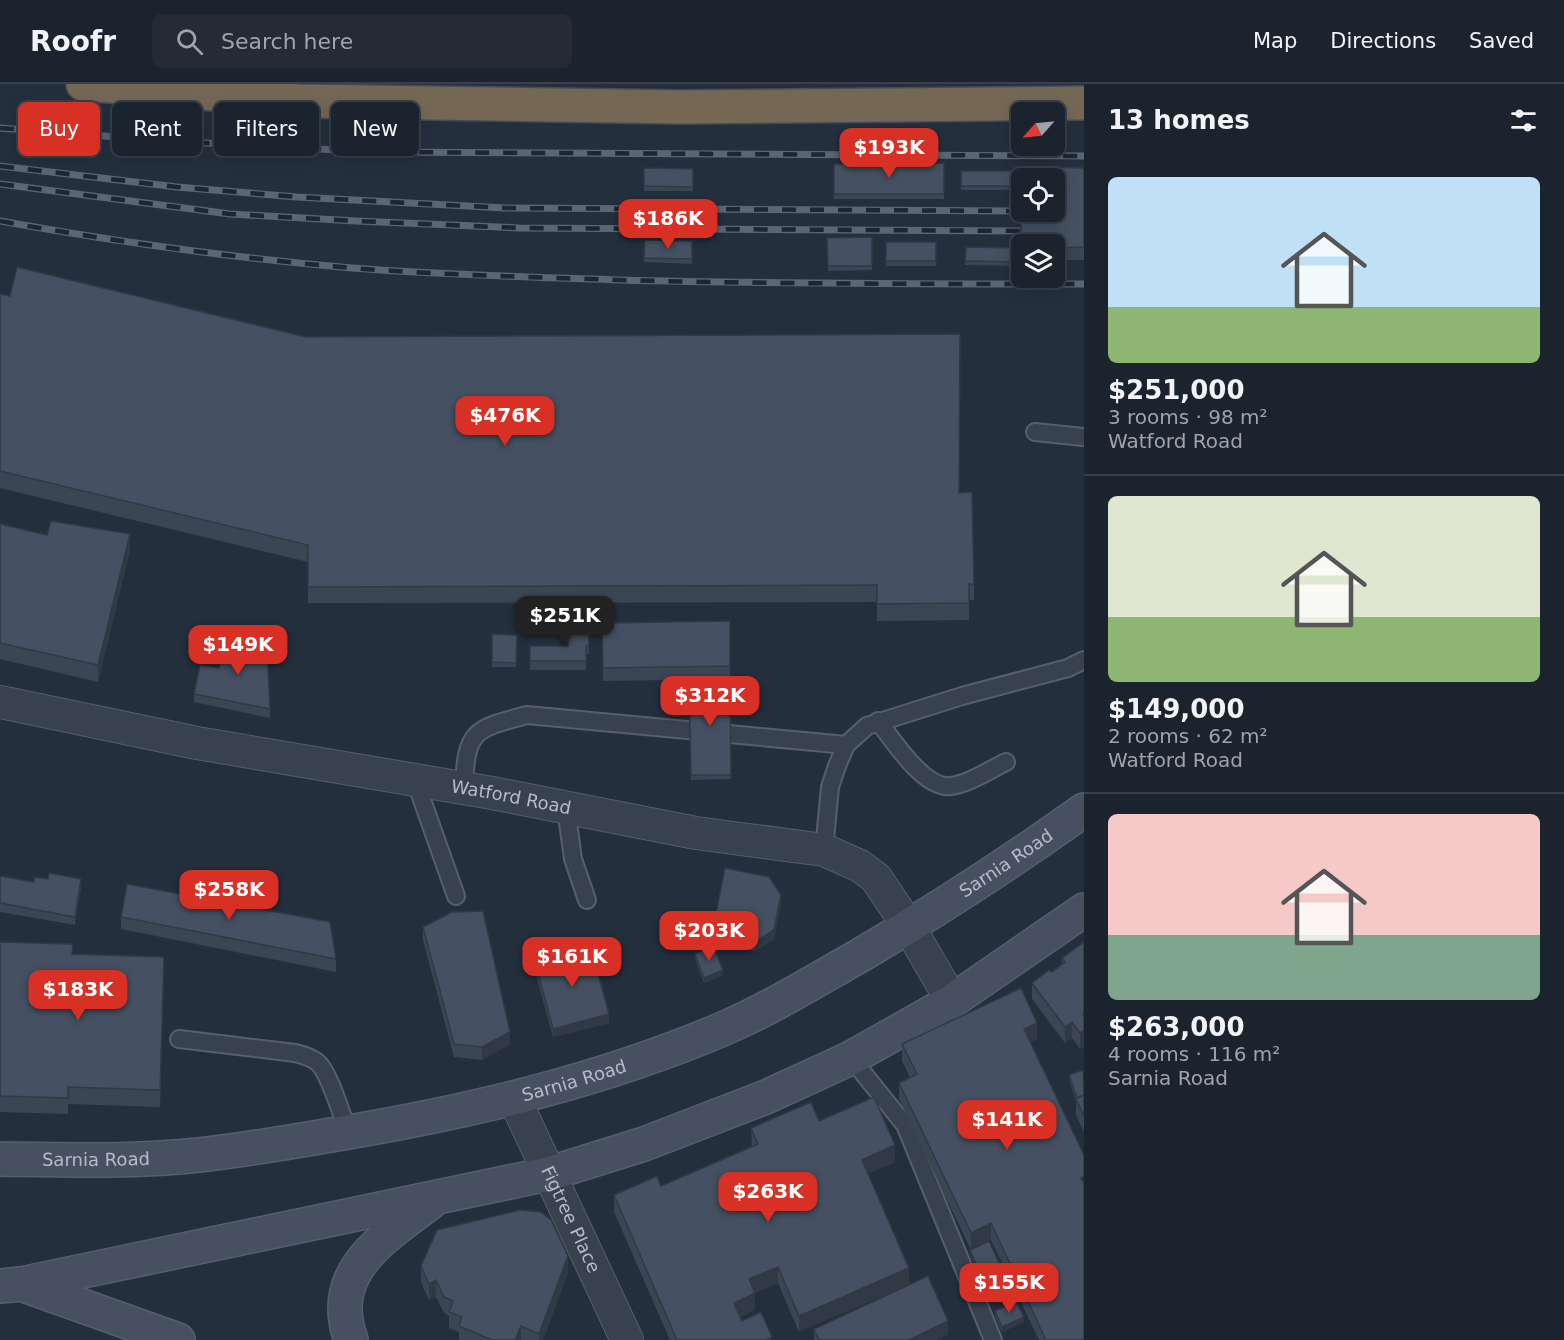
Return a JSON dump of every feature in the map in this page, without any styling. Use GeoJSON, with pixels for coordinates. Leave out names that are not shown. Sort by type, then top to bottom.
{"type":"FeatureCollection","features":[{"type":"Feature","properties":{"kind":"highway"},"geometry":{"type":"LineString","coordinates":[[82,84],[324,102],[680,107],[1084,103]]}},
{"type":"Feature","properties":{"kind":"main road","name":"Sarnia Road"},"geometry":{"type":"LineString","coordinates":[[0,1159],[142,1159],[248,1149],[406,1123],[514,1098],[642,1061],[727,1027],[819,979],[909,927],[1084,810]]}},
{"type":"Feature","properties":{"kind":"main road"},"geometry":{"type":"LineString","coordinates":[[7,1282],[548,1174],[644,1144],[766,1098],[851,1058],[952,1001],[1084,910]]}},
{"type":"Feature","properties":{"kind":"main road"},"geometry":{"type":"LineString","coordinates":[[351,1340],[344,1312],[346,1291],[354,1273],[375,1244],[437,1197]]}},
{"type":"Feature","properties":{"kind":"main road"},"geometry":{"type":"LineString","coordinates":[[7,1282],[178,1340]]}},
{"type":"Feature","properties":{"kind":"street","name":"Watford Road"},"geometry":{"type":"LineString","coordinates":[[0,702],[197,743],[464,788],[696,833],[824,850],[860,866],[876,878],[909,927],[952,1001]]}},
{"type":"Feature","properties":{"kind":"street","name":"Figtree Place"},"geometry":{"type":"LineString","coordinates":[[514,1098],[627,1340]]}},
{"type":"Feature","properties":{"kind":"lane"},"geometry":{"type":"LineString","coordinates":[[1035,432],[1084,437]]}},
{"type":"Feature","properties":{"kind":"lane"},"geometry":{"type":"LineString","coordinates":[[824,850],[830,787],[837,766],[846,745],[867,726],[962,696],[1068,668],[1084,660]]}},
{"type":"Feature","properties":{"kind":"lane"},"geometry":{"type":"LineString","coordinates":[[464,788],[467,749],[476,735],[489,725],[527,715],[846,745]]}},
{"type":"Feature","properties":{"kind":"lane"},"geometry":{"type":"LineString","coordinates":[[878,721],[922,773],[939,785],[949,786],[962,783],[1006,762]]}},
{"type":"Feature","properties":{"kind":"lane"},"geometry":{"type":"LineString","coordinates":[[416,780],[456,896]]}},
{"type":"Feature","properties":{"kind":"lane"},"geometry":{"type":"LineString","coordinates":[[566,808],[573,859],[587,900]]}},
{"type":"Feature","properties":{"kind":"lane"},"geometry":{"type":"LineString","coordinates":[[179,1039],[295,1053],[310,1057],[320,1063],[326,1073],[348,1132]]}},
{"type":"Feature","properties":{"kind":"lane"},"geometry":{"type":"LineString","coordinates":[[851,1058],[905,1125],[993,1340]]}},
{"type":"Feature","properties":{"kind":"building"},"geometry":{"type":"Polygon","coordinates":[[[944,163],[944,194],[834,194],[834,164],[944,163]]]}},
{"type":"Feature","properties":{"kind":"building"},"geometry":{"type":"Polygon","coordinates":[[[1051,167],[1084,168],[1084,247],[1065,248],[1065,234],[1021,234],[1021,222],[1065,222],[1065,168],[1051,167]]]}},
{"type":"Feature","properties":{"kind":"building"},"geometry":{"type":"Polygon","coordinates":[[[644,168],[693,169],[693,187],[644,186],[644,168]]]}},
{"type":"Feature","properties":{"kind":"building"},"geometry":{"type":"Polygon","coordinates":[[[961,171],[1011,171],[1011,186],[961,186],[961,171]]]}},
{"type":"Feature","properties":{"kind":"building"},"geometry":{"type":"Polygon","coordinates":[[[872,237],[872,266],[828,266],[827,238],[872,237]]]}},
{"type":"Feature","properties":{"kind":"building"},"geometry":{"type":"Polygon","coordinates":[[[645,240],[692,241],[692,259],[644,258],[645,240]]]}},
{"type":"Feature","properties":{"kind":"building"},"geometry":{"type":"Polygon","coordinates":[[[886,242],[936,242],[936,261],[886,261],[886,242]]]}},
{"type":"Feature","properties":{"kind":"building"},"geometry":{"type":"Polygon","coordinates":[[[966,247],[1011,248],[1011,262],[965,261],[966,247]]]}},
{"type":"Feature","properties":{"kind":"building"},"geometry":{"type":"Polygon","coordinates":[[[17,267],[306,337],[960,334],[959,493],[972,492],[974,584],[969,584],[969,603],[877,604],[877,585],[308,587],[308,545],[0,471],[0,294],[10,296],[17,267]]]}},
{"type":"Feature","properties":{"kind":"building"},"geometry":{"type":"Polygon","coordinates":[[[51,521],[130,534],[98,665],[0,643],[0,524],[47,535],[51,521]]]}},
{"type":"Feature","properties":{"kind":"building"},"geometry":{"type":"Polygon","coordinates":[[[730,621],[730,666],[603,668],[602,623],[730,621]]]}},
{"type":"Feature","properties":{"kind":"building"},"geometry":{"type":"Polygon","coordinates":[[[568,623],[588,623],[589,646],[586,646],[586,661],[530,661],[530,646],[568,646],[568,623]]]}},
{"type":"Feature","properties":{"kind":"building"},"geometry":{"type":"Polygon","coordinates":[[[492,634],[517,635],[516,663],[492,662],[492,634]]]}},
{"type":"Feature","properties":{"kind":"building"},"geometry":{"type":"Polygon","coordinates":[[[224,640],[267,647],[270,709],[194,694],[200,665],[219,668],[224,640]]]}},
{"type":"Feature","properties":{"kind":"building"},"geometry":{"type":"Polygon","coordinates":[[[689,680],[730,680],[731,775],[691,775],[689,680]]]}},
{"type":"Feature","properties":{"kind":"building"},"geometry":{"type":"Polygon","coordinates":[[[725,868],[769,877],[781,895],[774,930],[755,942],[712,933],[725,868]]]}},
{"type":"Feature","properties":{"kind":"building"},"geometry":{"type":"Polygon","coordinates":[[[49,873],[81,879],[75,917],[0,903],[0,876],[34,882],[34,877],[48,879],[49,873]]]}},
{"type":"Feature","properties":{"kind":"building"},"geometry":{"type":"Polygon","coordinates":[[[127,884],[330,922],[336,959],[121,917],[127,884]]]}},
{"type":"Feature","properties":{"kind":"building"},"geometry":{"type":"Polygon","coordinates":[[[483,911],[510,1032],[482,1047],[454,1044],[423,927],[452,912],[483,911]]]}},
{"type":"Feature","properties":{"kind":"building"},"geometry":{"type":"Polygon","coordinates":[[[0,942],[73,944],[72,954],[164,957],[160,1090],[68,1087],[68,1098],[0,1096],[0,942]]]}},
{"type":"Feature","properties":{"kind":"building"},"geometry":{"type":"Polygon","coordinates":[[[1084,942],[1084,1030],[1080,1033],[1072,1022],[1065,1027],[1032,983],[1049,970],[1052,972],[1065,962],[1062,958],[1084,942]]]}},
{"type":"Feature","properties":{"kind":"building"},"geometry":{"type":"Polygon","coordinates":[[[713,946],[723,970],[704,978],[695,954],[713,946]]]}},
{"type":"Feature","properties":{"kind":"building"},"geometry":{"type":"Polygon","coordinates":[[[591,947],[609,1014],[553,1029],[535,962],[591,947]]]}},
{"type":"Feature","properties":{"kind":"building"},"geometry":{"type":"Polygon","coordinates":[[[1021,988],[1037,1023],[1024,1029],[1084,1155],[1084,1176],[1081,1178],[1084,1183],[1084,1340],[1046,1340],[991,1223],[971,1233],[899,1083],[917,1074],[902,1044],[1021,988]]]}},
{"type":"Feature","properties":{"kind":"building"},"geometry":{"type":"Polygon","coordinates":[[[1083,1070],[1084,1095],[1077,1098],[1069,1075],[1083,1070]]]}},
{"type":"Feature","properties":{"kind":"building"},"geometry":{"type":"Polygon","coordinates":[[[1084,1095],[1084,1116],[1076,1099],[1084,1095]]]}},
{"type":"Feature","properties":{"kind":"building"},"geometry":{"type":"Polygon","coordinates":[[[874,1097],[895,1145],[862,1160],[909,1268],[799,1316],[778,1267],[749,1279],[755,1293],[734,1303],[742,1321],[761,1312],[772,1337],[766,1340],[677,1340],[614,1195],[657,1176],[661,1186],[758,1144],[751,1128],[811,1102],[819,1121],[874,1097]]]}},
{"type":"Feature","properties":{"kind":"building"},"geometry":{"type":"Polygon","coordinates":[[[520,1210],[541,1212],[551,1220],[568,1256],[539,1334],[521,1326],[515,1340],[492,1340],[459,1326],[462,1317],[449,1312],[453,1301],[444,1297],[436,1280],[429,1284],[421,1266],[437,1230],[520,1210]]]}},
{"type":"Feature","properties":{"kind":"building"},"geometry":{"type":"Polygon","coordinates":[[[989,1241],[1007,1280],[987,1290],[970,1250],[989,1241]]]}},
{"type":"Feature","properties":{"kind":"building"},"geometry":{"type":"Polygon","coordinates":[[[928,1276],[948,1321],[909,1340],[819,1340],[814,1329],[928,1276]]]}},
{"type":"Feature","properties":{"kind":"building"},"geometry":{"type":"Polygon","coordinates":[[[1016,1301],[1024,1317],[1002,1327],[995,1311],[1016,1301]]]}},
{"type":"Feature","properties":{"kind":"railway"},"geometry":{"type":"LineString","coordinates":[[0,128],[169,141],[374,152],[1084,156]]}},
{"type":"Feature","properties":{"kind":"railway"},"geometry":{"type":"LineString","coordinates":[[0,166],[177,187],[297,197],[505,208],[1011,211]]}},
{"type":"Feature","properties":{"kind":"railway"},"geometry":{"type":"LineString","coordinates":[[0,184],[230,214],[356,221],[519,228],[1036,231]]}},
{"type":"Feature","properties":{"kind":"railway"},"geometry":{"type":"LineString","coordinates":[[0,221],[87,236],[220,254],[352,268],[419,272],[678,281],[1084,284]]}}]}
